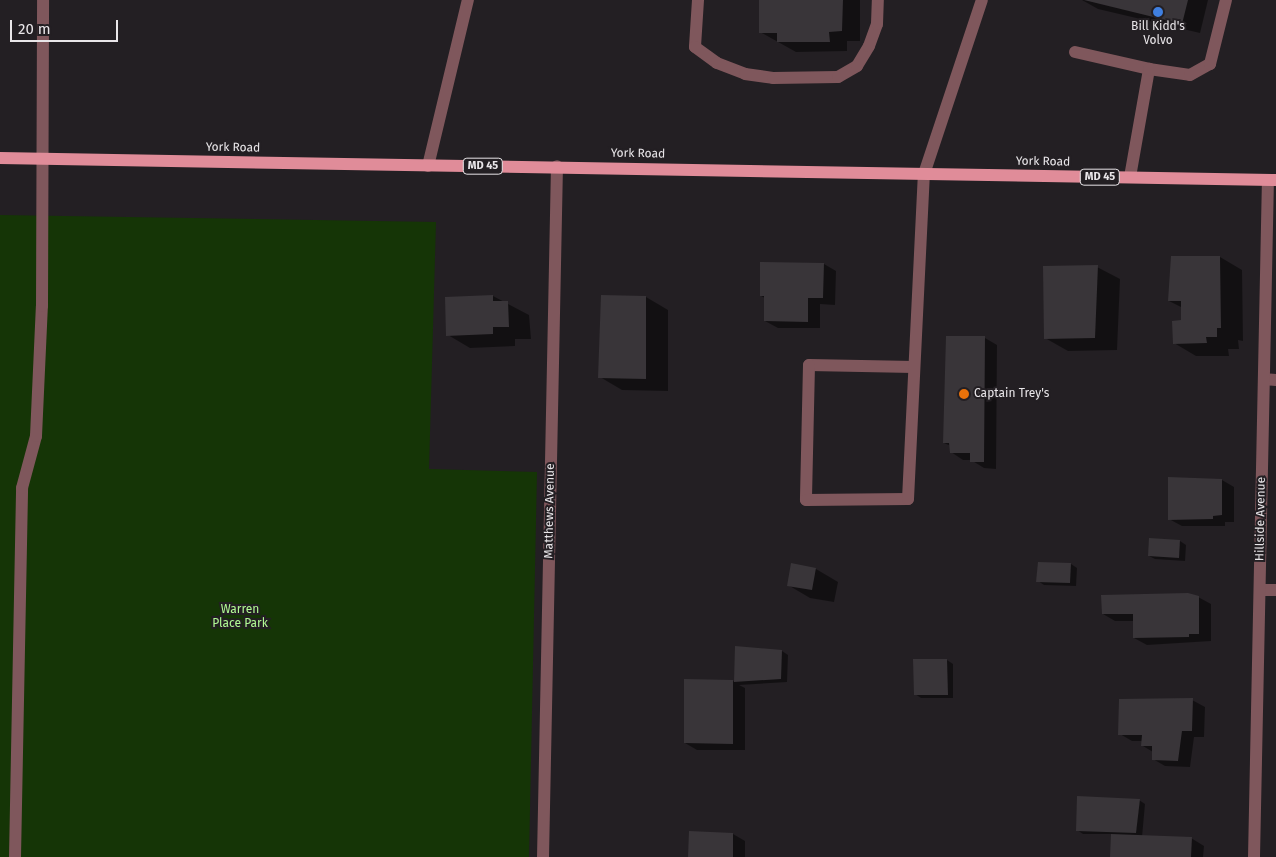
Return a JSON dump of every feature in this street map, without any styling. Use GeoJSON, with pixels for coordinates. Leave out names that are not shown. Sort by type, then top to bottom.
{"type":"FeatureCollection","features":[{"type":"Feature","properties":{"kind":"main road","name":"York Road"},"geometry":{"type":"LineString","coordinates":[[0,158],[428,166],[557,166],[1272,180]]}},
{"type":"Feature","properties":{"kind":"street"},"geometry":{"type":"LineString","coordinates":[[15,857],[22,488],[36,436],[42,306],[43,0]]}},
{"type":"Feature","properties":{"kind":"street"},"geometry":{"type":"LineString","coordinates":[[428,166],[468,0]]}},
{"type":"Feature","properties":{"kind":"street"},"geometry":{"type":"LineString","coordinates":[[698,0],[695,47],[717,63],[745,74],[773,78],[838,77],[856,66],[869,46],[877,24],[878,0]]}},
{"type":"Feature","properties":{"kind":"street"},"geometry":{"type":"LineString","coordinates":[[914,367],[809,365],[806,500],[908,499],[924,174],[982,0]]}},
{"type":"Feature","properties":{"kind":"street"},"geometry":{"type":"LineString","coordinates":[[1075,52],[1149,70],[1190,75],[1210,64],[1226,0]]}},
{"type":"Feature","properties":{"kind":"street"},"geometry":{"type":"LineString","coordinates":[[1130,177],[1149,70]]}},
{"type":"Feature","properties":{"kind":"street","name":"Matthews Avenue"},"geometry":{"type":"LineString","coordinates":[[543,857],[557,166]]}},
{"type":"Feature","properties":{"kind":"street","name":"Hillside Avenue"},"geometry":{"type":"LineString","coordinates":[[1254,857],[1260,590],[1270,380],[1272,180]]}},
{"type":"Feature","properties":{"kind":"street"},"geometry":{"type":"LineString","coordinates":[[1260,590],[1276,590]]}},
{"type":"Feature","properties":{"kind":"green space","name":"Warren Place Park"},"geometry":{"type":"Polygon","coordinates":[[[0,215],[436,222],[429,469],[537,472],[529,857],[0,857],[0,215]]]}},
{"type":"Feature","properties":{"kind":"building"},"geometry":{"type":"Polygon","coordinates":[[[759,0],[843,0],[842,31],[829,32],[830,42],[777,42],[777,33],[759,33],[759,0]]]}},
{"type":"Feature","properties":{"kind":"building","name":"Bill Kidd's Volvo"},"geometry":{"type":"Polygon","coordinates":[[[1084,0],[1188,0],[1182,24],[1084,0]]]}},
{"type":"Feature","properties":{"kind":"building"},"geometry":{"type":"Polygon","coordinates":[[[1171,256],[1220,256],[1221,328],[1217,328],[1217,337],[1206,337],[1207,343],[1173,344],[1172,321],[1181,320],[1181,301],[1168,301],[1171,256]]]}},
{"type":"Feature","properties":{"kind":"building"},"geometry":{"type":"Polygon","coordinates":[[[760,262],[824,263],[823,298],[808,298],[808,322],[764,321],[764,296],[760,296],[760,262]]]}},
{"type":"Feature","properties":{"kind":"building"},"geometry":{"type":"Polygon","coordinates":[[[1098,265],[1095,338],[1044,339],[1043,266],[1098,265]]]}},
{"type":"Feature","properties":{"kind":"building"},"geometry":{"type":"Polygon","coordinates":[[[493,295],[493,301],[508,301],[509,327],[493,327],[493,334],[446,336],[445,297],[493,295]]]}},
{"type":"Feature","properties":{"kind":"building"},"geometry":{"type":"Polygon","coordinates":[[[601,295],[646,296],[646,379],[598,378],[601,295]]]}},
{"type":"Feature","properties":{"kind":"building","name":"Captain Trey's"},"geometry":{"type":"Polygon","coordinates":[[[946,336],[985,336],[984,462],[970,462],[970,453],[950,453],[949,443],[943,443],[946,336]]]}},
{"type":"Feature","properties":{"kind":"building"},"geometry":{"type":"Polygon","coordinates":[[[1168,477],[1222,479],[1222,515],[1213,516],[1213,519],[1168,520],[1168,477]]]}},
{"type":"Feature","properties":{"kind":"building"},"geometry":{"type":"Polygon","coordinates":[[[1149,538],[1180,540],[1179,558],[1148,556],[1149,538]]]}},
{"type":"Feature","properties":{"kind":"building"},"geometry":{"type":"Polygon","coordinates":[[[1038,562],[1071,563],[1070,583],[1036,582],[1038,562]]]}},
{"type":"Feature","properties":{"kind":"building"},"geometry":{"type":"Polygon","coordinates":[[[791,563],[816,568],[812,590],[787,586],[791,563]]]}},
{"type":"Feature","properties":{"kind":"building"},"geometry":{"type":"Polygon","coordinates":[[[1188,593],[1199,596],[1199,634],[1189,634],[1189,637],[1133,638],[1133,614],[1102,614],[1101,595],[1188,593]]]}},
{"type":"Feature","properties":{"kind":"building"},"geometry":{"type":"Polygon","coordinates":[[[735,646],[782,650],[781,679],[734,682],[735,646]]]}},
{"type":"Feature","properties":{"kind":"building"},"geometry":{"type":"Polygon","coordinates":[[[913,659],[947,659],[948,695],[914,695],[913,659]]]}},
{"type":"Feature","properties":{"kind":"building"},"geometry":{"type":"Polygon","coordinates":[[[684,679],[733,680],[733,744],[684,743],[684,679]]]}},
{"type":"Feature","properties":{"kind":"building"},"geometry":{"type":"Polygon","coordinates":[[[1193,698],[1192,731],[1182,731],[1178,761],[1152,760],[1152,746],[1141,746],[1142,735],[1118,735],[1119,699],[1193,698]]]}},
{"type":"Feature","properties":{"kind":"building"},"geometry":{"type":"Polygon","coordinates":[[[1077,796],[1140,799],[1136,833],[1076,831],[1077,796]]]}},
{"type":"Feature","properties":{"kind":"building"},"geometry":{"type":"Polygon","coordinates":[[[689,831],[733,833],[733,857],[688,857],[689,831]]]}},
{"type":"Feature","properties":{"kind":"building"},"geometry":{"type":"Polygon","coordinates":[[[1111,834],[1192,837],[1191,857],[1110,857],[1111,834]]]}},
{"type":"Feature","properties":{"kind":"place","name":"Bill Kidd's Volvo"},"geometry":{"type":"Point","coordinates":[1158,12]}},
{"type":"Feature","properties":{"kind":"place","name":"Captain Trey's"},"geometry":{"type":"Point","coordinates":[964,394]}}]}
